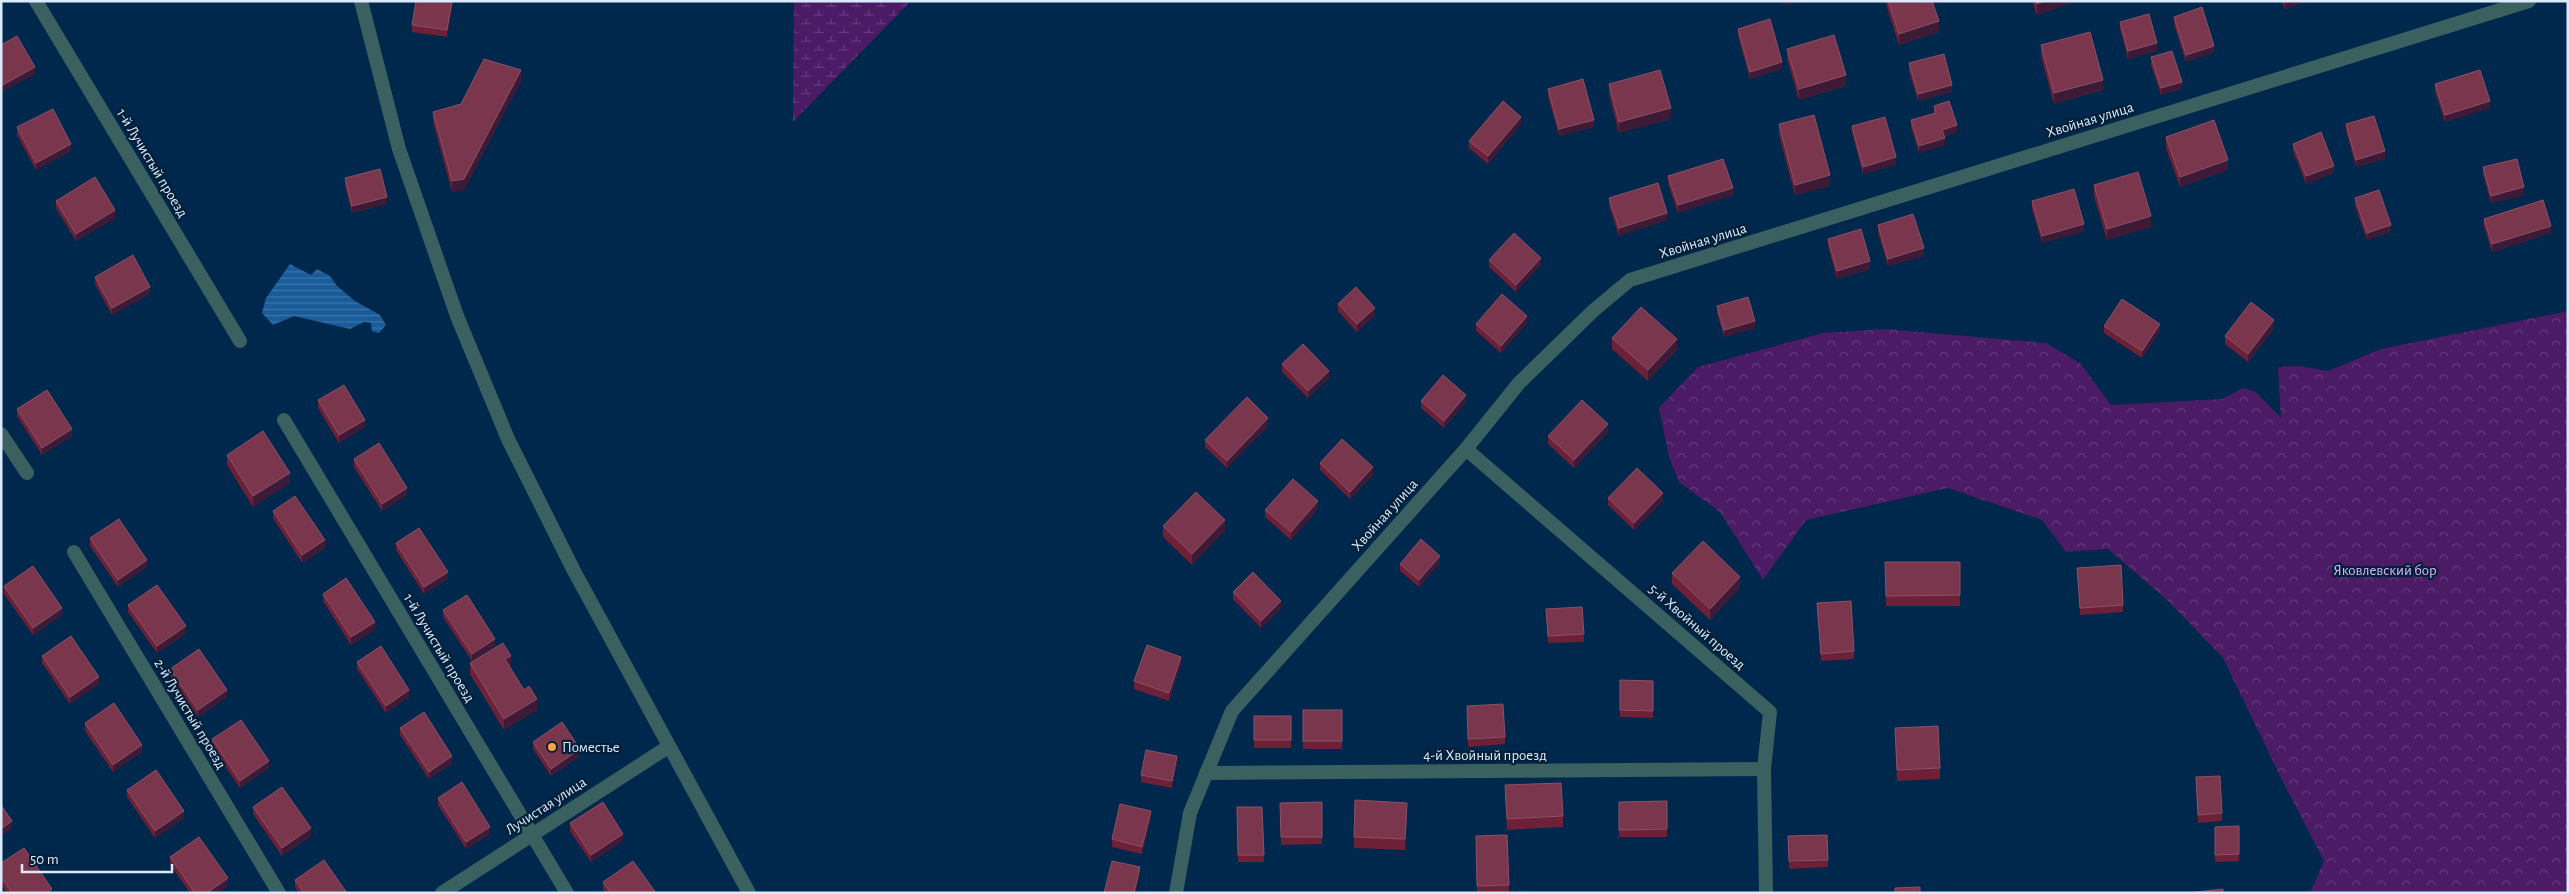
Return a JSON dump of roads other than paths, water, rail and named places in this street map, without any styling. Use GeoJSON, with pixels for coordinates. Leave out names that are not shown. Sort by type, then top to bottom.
{"type":"FeatureCollection","features":[{"type":"Feature","properties":{"kind":"street","name":"1-й Лучистый проезд"},"geometry":{"type":"LineString","coordinates":[[36,1],[240,341]]}},
{"type":"Feature","properties":{"kind":"street"},"geometry":{"type":"LineString","coordinates":[[361,1],[399,149],[457,316],[508,439],[573,569],[749,893]]}},
{"type":"Feature","properties":{"kind":"street","name":"Хвойная улица"},"geometry":{"type":"LineString","coordinates":[[1176,893],[1190,813],[1232,711],[1466,449],[1519,383],[1593,311],[1630,280],[2529,1]]}},
{"type":"Feature","properties":{"kind":"street","name":"1-й Лучистый проезд"},"geometry":{"type":"LineString","coordinates":[[284,420],[567,893]]}},
{"type":"Feature","properties":{"kind":"street"},"geometry":{"type":"LineString","coordinates":[[1,434],[27,473]]}},
{"type":"Feature","properties":{"kind":"street","name":"5-й Хвойный проезд"},"geometry":{"type":"LineString","coordinates":[[1466,449],[1770,712],[1764,770],[1766,893]]}},
{"type":"Feature","properties":{"kind":"street","name":"2-й Лучистый проезд"},"geometry":{"type":"LineString","coordinates":[[74,552],[279,893]]}},
{"type":"Feature","properties":{"kind":"street","name":"Лучистая улица"},"geometry":{"type":"LineString","coordinates":[[442,893],[668,747]]}},
{"type":"Feature","properties":{"kind":"street","name":"4-й Хвойный проезд"},"geometry":{"type":"LineString","coordinates":[[1206,773],[1764,770]]}},
{"type":"Feature","properties":{"kind":"water"},"geometry":{"type":"Polygon","coordinates":[[[290,264],[311,275],[317,269],[330,276],[337,286],[355,301],[380,315],[386,325],[379,333],[372,331],[371,323],[364,322],[350,329],[294,316],[273,325],[262,313],[266,298],[290,264]]]}},
{"type":"Feature","properties":{"kind":"place","name":"Поместье"},"geometry":{"type":"Point","coordinates":[552,747]}},
{"type":"Feature","properties":{"kind":"park label","name":"Яковлевский бор"},"geometry":{"type":"Point","coordinates":[2385,570]}}]}
